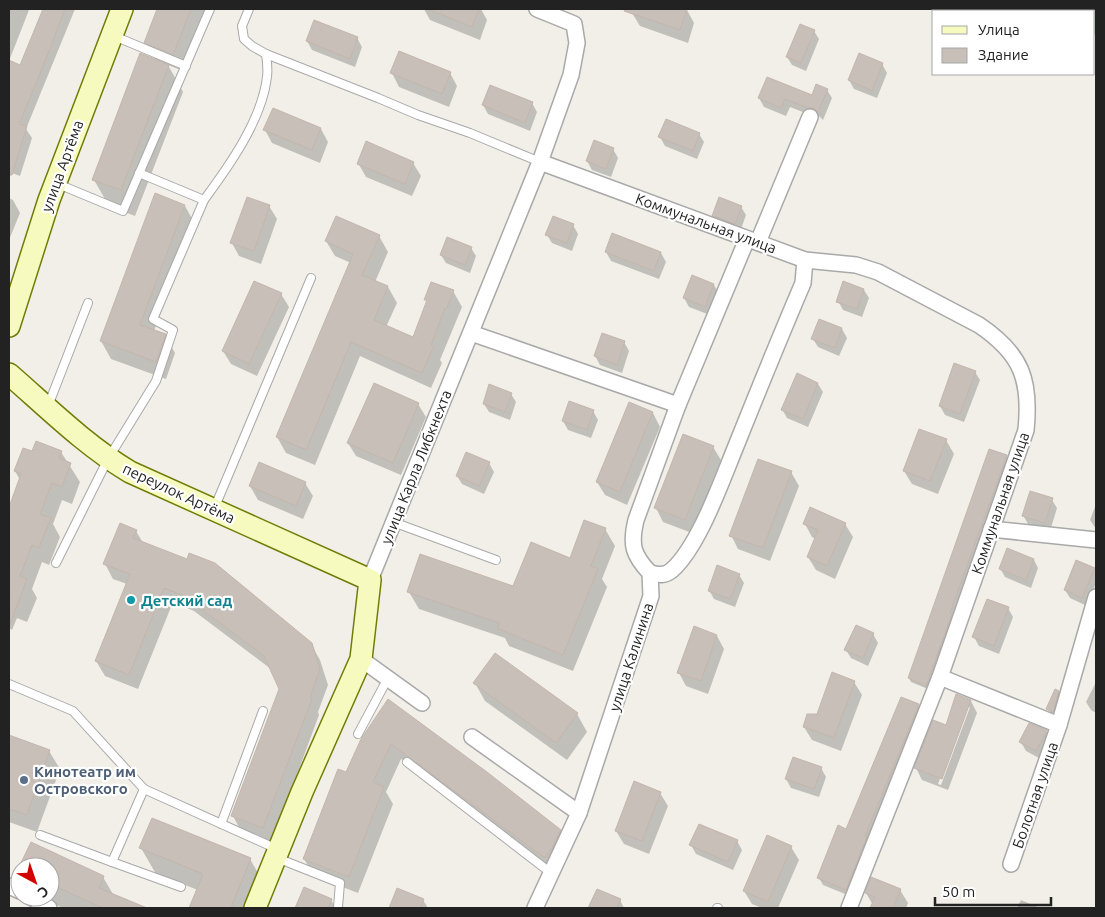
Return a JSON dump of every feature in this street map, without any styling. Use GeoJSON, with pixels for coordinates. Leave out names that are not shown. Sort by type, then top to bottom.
{"type":"FeatureCollection","features":[{"type":"Feature","properties":{"kind":"street","name":"улица Артёма"},"geometry":{"type":"LineString","coordinates":[[9,326],[56,183],[122,9]]}},
{"type":"Feature","properties":{"kind":"street","name":"улица Карла Либкнехта"},"geometry":{"type":"LineString","coordinates":[[255,908],[302,792],[361,658],[370,580],[540,162],[571,75],[577,43],[574,24],[537,9]]}},
{"type":"Feature","properties":{"kind":"street"},"geometry":{"type":"LineString","coordinates":[[805,260],[803,283],[716,495],[692,543],[672,570],[659,576],[650,573],[638,560],[633,546],[633,534],[678,405],[810,117]]}},
{"type":"Feature","properties":{"kind":"street","name":"Коммунальная улица"},"geometry":{"type":"LineString","coordinates":[[540,162],[805,260],[856,265],[878,272],[979,325],[992,334],[1013,356],[1026,385],[1029,405],[1026,430],[940,678],[849,908]]}},
{"type":"Feature","properties":{"kind":"street"},"geometry":{"type":"LineString","coordinates":[[471,333],[678,405]]}},
{"type":"Feature","properties":{"kind":"street","name":"переулок Артёма"},"geometry":{"type":"LineString","coordinates":[[9,374],[85,442],[130,472],[370,580]]}},
{"type":"Feature","properties":{"kind":"street"},"geometry":{"type":"LineString","coordinates":[[991,529],[1096,540]]}},
{"type":"Feature","properties":{"kind":"street","name":"улица Калинина"},"geometry":{"type":"LineString","coordinates":[[535,908],[579,813],[651,596],[650,573]]}},
{"type":"Feature","properties":{"kind":"street","name":"Болотная улица"},"geometry":{"type":"LineString","coordinates":[[1011,864],[1059,725],[1096,597]]}},
{"type":"Feature","properties":{"kind":"street"},"geometry":{"type":"LineString","coordinates":[[361,658],[422,703]]}},
{"type":"Feature","properties":{"kind":"street"},"geometry":{"type":"LineString","coordinates":[[940,678],[1059,725]]}},
{"type":"Feature","properties":{"kind":"street"},"geometry":{"type":"LineString","coordinates":[[472,737],[579,813]]}},
{"type":"Feature","properties":{"kind":"lane"},"geometry":{"type":"LineString","coordinates":[[56,183],[123,210],[210,9]]}},
{"type":"Feature","properties":{"kind":"lane"},"geometry":{"type":"LineString","coordinates":[[249,9],[242,26],[244,39],[266,54],[540,162]]}},
{"type":"Feature","properties":{"kind":"lane"},"geometry":{"type":"LineString","coordinates":[[111,35],[186,66]]}},
{"type":"Feature","properties":{"kind":"lane"},"geometry":{"type":"LineString","coordinates":[[56,562],[108,459],[156,381],[173,330],[153,319],[204,200],[227,169],[248,133],[263,97],[267,76],[266,54]]}},
{"type":"Feature","properties":{"kind":"lane"},"geometry":{"type":"LineString","coordinates":[[139,174],[204,200]]}},
{"type":"Feature","properties":{"kind":"lane"},"geometry":{"type":"LineString","coordinates":[[214,509],[312,278]]}},
{"type":"Feature","properties":{"kind":"lane"},"geometry":{"type":"LineString","coordinates":[[47,408],[88,303]]}},
{"type":"Feature","properties":{"kind":"lane"},"geometry":{"type":"LineString","coordinates":[[393,522],[496,560]]}},
{"type":"Feature","properties":{"kind":"lane"},"geometry":{"type":"LineString","coordinates":[[358,734],[388,678]]}},
{"type":"Feature","properties":{"kind":"lane"},"geometry":{"type":"LineString","coordinates":[[9,684],[73,711],[144,789],[221,824],[277,854],[340,883],[338,907]]}},
{"type":"Feature","properties":{"kind":"lane"},"geometry":{"type":"LineString","coordinates":[[221,824],[263,711]]}},
{"type":"Feature","properties":{"kind":"lane"},"geometry":{"type":"LineString","coordinates":[[407,762],[551,873]]}},
{"type":"Feature","properties":{"kind":"lane"},"geometry":{"type":"LineString","coordinates":[[112,862],[144,789]]}},
{"type":"Feature","properties":{"kind":"lane"},"geometry":{"type":"LineString","coordinates":[[40,835],[181,888]]}},
{"type":"Feature","properties":{"kind":"green space"},"geometry":{"type":"Polygon","coordinates":[[[1096,9],[1096,36],[1095,10],[1069,10],[1096,9]]]}},
{"type":"Feature","properties":{"kind":"building"},"geometry":{"type":"Polygon","coordinates":[[[43,9],[65,9],[19,124],[27,126],[12,175],[9,175],[9,60],[20,65],[43,9]]]}},
{"type":"Feature","properties":{"kind":"building"},"geometry":{"type":"Polygon","coordinates":[[[157,9],[191,9],[173,55],[144,43],[157,9]]]}},
{"type":"Feature","properties":{"kind":"building"},"geometry":{"type":"Polygon","coordinates":[[[428,9],[479,9],[472,27],[428,9]]]}},
{"type":"Feature","properties":{"kind":"building"},"geometry":{"type":"Polygon","coordinates":[[[625,9],[687,9],[680,30],[624,11],[625,9]]]}},
{"type":"Feature","properties":{"kind":"building"},"geometry":{"type":"Polygon","coordinates":[[[314,20],[358,37],[350,59],[306,41],[314,20]]]}},
{"type":"Feature","properties":{"kind":"building"},"geometry":{"type":"Polygon","coordinates":[[[800,24],[815,30],[801,63],[786,57],[800,24]]]}},
{"type":"Feature","properties":{"kind":"building"},"geometry":{"type":"Polygon","coordinates":[[[399,51],[451,72],[442,94],[390,73],[399,51]]]}},
{"type":"Feature","properties":{"kind":"building"},"geometry":{"type":"Polygon","coordinates":[[[140,53],[169,65],[121,190],[92,180],[140,53]]]}},
{"type":"Feature","properties":{"kind":"building"},"geometry":{"type":"Polygon","coordinates":[[[859,53],[883,63],[872,91],[848,80],[859,53]]]}},
{"type":"Feature","properties":{"kind":"building"},"geometry":{"type":"Polygon","coordinates":[[[767,77],[812,95],[816,84],[828,89],[818,112],[813,108],[808,108],[785,99],[781,108],[758,98],[767,77]]]}},
{"type":"Feature","properties":{"kind":"building"},"geometry":{"type":"Polygon","coordinates":[[[490,85],[533,102],[525,123],[482,105],[490,85]]]}},
{"type":"Feature","properties":{"kind":"building"},"geometry":{"type":"Polygon","coordinates":[[[273,108],[321,128],[312,150],[263,130],[273,108]]]}},
{"type":"Feature","properties":{"kind":"building"},"geometry":{"type":"Polygon","coordinates":[[[666,119],[700,133],[693,151],[658,137],[666,119]]]}},
{"type":"Feature","properties":{"kind":"building"},"geometry":{"type":"Polygon","coordinates":[[[594,140],[614,148],[606,169],[586,161],[594,140]]]}},
{"type":"Feature","properties":{"kind":"building"},"geometry":{"type":"Polygon","coordinates":[[[366,141],[414,162],[405,184],[357,164],[366,141]]]}},
{"type":"Feature","properties":{"kind":"building"},"geometry":{"type":"Polygon","coordinates":[[[155,193],[185,205],[140,325],[166,334],[156,362],[100,341],[155,193]]]}},
{"type":"Feature","properties":{"kind":"building"},"geometry":{"type":"Polygon","coordinates":[[[247,197],[270,205],[254,251],[230,243],[247,197]]]}},
{"type":"Feature","properties":{"kind":"building"},"geometry":{"type":"Polygon","coordinates":[[[719,197],[742,206],[735,224],[712,216],[719,197]]]}},
{"type":"Feature","properties":{"kind":"building"},"geometry":{"type":"Polygon","coordinates":[[[336,216],[380,235],[362,275],[388,286],[374,320],[413,337],[427,300],[424,300],[431,282],[454,290],[447,308],[445,308],[431,345],[434,346],[422,373],[351,342],[306,450],[276,437],[353,254],[325,241],[336,216]]]}},
{"type":"Feature","properties":{"kind":"building"},"geometry":{"type":"Polygon","coordinates":[[[553,216],[574,224],[567,243],[545,235],[553,216]]]}},
{"type":"Feature","properties":{"kind":"building"},"geometry":{"type":"Polygon","coordinates":[[[612,233],[661,252],[654,271],[605,252],[612,233]]]}},
{"type":"Feature","properties":{"kind":"building"},"geometry":{"type":"Polygon","coordinates":[[[447,237],[472,247],[465,265],[440,255],[447,237]]]}},
{"type":"Feature","properties":{"kind":"building"},"geometry":{"type":"Polygon","coordinates":[[[692,275],[714,284],[705,307],[683,298],[692,275]]]}},
{"type":"Feature","properties":{"kind":"building"},"geometry":{"type":"Polygon","coordinates":[[[254,281],[282,293],[249,364],[222,351],[254,281]]]}},
{"type":"Feature","properties":{"kind":"building"},"geometry":{"type":"Polygon","coordinates":[[[843,281],[864,289],[857,309],[836,302],[843,281]]]}},
{"type":"Feature","properties":{"kind":"building"},"geometry":{"type":"Polygon","coordinates":[[[819,319],[842,328],[835,348],[811,339],[819,319]]]}},
{"type":"Feature","properties":{"kind":"building"},"geometry":{"type":"Polygon","coordinates":[[[602,333],[625,341],[617,365],[594,356],[602,333]]]}},
{"type":"Feature","properties":{"kind":"building"},"geometry":{"type":"Polygon","coordinates":[[[954,363],[976,371],[960,414],[939,406],[954,363]]]}},
{"type":"Feature","properties":{"kind":"building"},"geometry":{"type":"Polygon","coordinates":[[[797,373],[818,383],[803,419],[781,410],[797,373]]]}},
{"type":"Feature","properties":{"kind":"building"},"geometry":{"type":"Polygon","coordinates":[[[374,383],[419,403],[393,463],[347,443],[374,383]]]}},
{"type":"Feature","properties":{"kind":"building"},"geometry":{"type":"Polygon","coordinates":[[[489,384],[512,393],[505,412],[483,404],[489,384]]]}},
{"type":"Feature","properties":{"kind":"building"},"geometry":{"type":"Polygon","coordinates":[[[569,401],[594,410],[587,430],[562,421],[569,401]]]}},
{"type":"Feature","properties":{"kind":"building"},"geometry":{"type":"Polygon","coordinates":[[[629,402],[653,412],[620,492],[596,482],[629,402]]]}},
{"type":"Feature","properties":{"kind":"building"},"geometry":{"type":"Polygon","coordinates":[[[919,429],[947,439],[930,481],[903,471],[919,429]]]}},
{"type":"Feature","properties":{"kind":"building"},"geometry":{"type":"Polygon","coordinates":[[[683,434],[714,446],[685,520],[654,508],[683,434]]]}},
{"type":"Feature","properties":{"kind":"building"},"geometry":{"type":"Polygon","coordinates":[[[36,441],[62,451],[59,458],[71,463],[62,487],[52,483],[40,514],[51,518],[39,548],[32,545],[20,576],[27,579],[10,624],[9,507],[21,474],[14,471],[23,448],[32,451],[36,441]]]}},
{"type":"Feature","properties":{"kind":"building"},"geometry":{"type":"Polygon","coordinates":[[[989,449],[1007,455],[950,613],[952,614],[926,686],[908,678],[989,449]]]}},
{"type":"Feature","properties":{"kind":"building"},"geometry":{"type":"Polygon","coordinates":[[[466,452],[490,462],[479,486],[456,476],[466,452]]]}},
{"type":"Feature","properties":{"kind":"building"},"geometry":{"type":"Polygon","coordinates":[[[758,459],[792,471],[763,548],[729,536],[758,459]]]}},
{"type":"Feature","properties":{"kind":"building"},"geometry":{"type":"Polygon","coordinates":[[[259,462],[306,482],[296,506],[249,486],[259,462]]]}},
{"type":"Feature","properties":{"kind":"building"},"geometry":{"type":"Polygon","coordinates":[[[1030,491],[1053,498],[1045,523],[1022,516],[1030,491]]]}},
{"type":"Feature","properties":{"kind":"building"},"geometry":{"type":"Polygon","coordinates":[[[810,507],[846,523],[827,566],[807,557],[818,530],[803,524],[810,507]]]}},
{"type":"Feature","properties":{"kind":"building"},"geometry":{"type":"Polygon","coordinates":[[[584,520],[606,528],[591,566],[598,569],[563,655],[498,629],[499,623],[407,592],[420,554],[513,586],[531,542],[570,558],[584,520]]]}},
{"type":"Feature","properties":{"kind":"building"},"geometry":{"type":"Polygon","coordinates":[[[120,523],[137,530],[133,538],[187,559],[189,553],[215,563],[312,643],[320,669],[310,698],[312,699],[263,828],[231,816],[279,689],[264,656],[184,596],[164,588],[129,675],[95,661],[130,574],[103,564],[120,523]]]}},
{"type":"Feature","properties":{"kind":"building"},"geometry":{"type":"Polygon","coordinates":[[[1007,548],[1034,559],[1026,580],[999,569],[1007,548]]]}},
{"type":"Feature","properties":{"kind":"building"},"geometry":{"type":"Polygon","coordinates":[[[1076,560],[1095,568],[1082,598],[1064,590],[1076,560]]]}},
{"type":"Feature","properties":{"kind":"building"},"geometry":{"type":"Polygon","coordinates":[[[717,565],[740,574],[730,599],[708,591],[717,565]]]}},
{"type":"Feature","properties":{"kind":"building"},"geometry":{"type":"Polygon","coordinates":[[[987,599],[1009,607],[994,646],[972,637],[987,599]]]}},
{"type":"Feature","properties":{"kind":"building"},"geometry":{"type":"Polygon","coordinates":[[[856,625],[874,633],[863,658],[844,650],[856,625]]]}},
{"type":"Feature","properties":{"kind":"building"},"geometry":{"type":"Polygon","coordinates":[[[694,626],[717,635],[701,681],[677,673],[694,626]]]}},
{"type":"Feature","properties":{"kind":"building"},"geometry":{"type":"Polygon","coordinates":[[[495,653],[578,713],[556,743],[473,683],[495,653]]]}},
{"type":"Feature","properties":{"kind":"building"},"geometry":{"type":"Polygon","coordinates":[[[832,672],[855,681],[834,738],[803,727],[807,714],[817,714],[832,672]]]}},
{"type":"Feature","properties":{"kind":"building"},"geometry":{"type":"Polygon","coordinates":[[[1055,689],[1059,691],[1053,712],[1046,709],[1055,689]]]}},
{"type":"Feature","properties":{"kind":"building"},"geometry":{"type":"Polygon","coordinates":[[[956,694],[971,700],[942,779],[914,768],[933,720],[946,725],[956,694]]]}},
{"type":"Feature","properties":{"kind":"building"},"geometry":{"type":"Polygon","coordinates":[[[901,697],[919,704],[865,836],[867,837],[846,890],[817,878],[838,825],[846,829],[901,697]]]}},
{"type":"Feature","properties":{"kind":"building"},"geometry":{"type":"Polygon","coordinates":[[[388,699],[487,772],[561,830],[545,858],[391,744],[373,782],[384,787],[349,877],[303,859],[338,769],[346,772],[361,739],[388,699]]]}},
{"type":"Feature","properties":{"kind":"building"},"geometry":{"type":"Polygon","coordinates":[[[1029,723],[1047,730],[1036,751],[1019,742],[1029,723]]]}},
{"type":"Feature","properties":{"kind":"building","name":"Кинотеатр им Островского"},"geometry":{"type":"Polygon","coordinates":[[[9,735],[50,750],[27,815],[9,809],[9,735]]]}},
{"type":"Feature","properties":{"kind":"building"},"geometry":{"type":"Polygon","coordinates":[[[793,757],[822,767],[814,789],[785,779],[793,757]]]}},
{"type":"Feature","properties":{"kind":"building"},"geometry":{"type":"Polygon","coordinates":[[[634,781],[661,792],[642,841],[615,831],[634,781]]]}},
{"type":"Feature","properties":{"kind":"building"},"geometry":{"type":"Polygon","coordinates":[[[152,818],[251,858],[231,908],[189,908],[203,874],[139,848],[152,818]]]}},
{"type":"Feature","properties":{"kind":"building"},"geometry":{"type":"Polygon","coordinates":[[[699,824],[738,840],[728,862],[689,845],[699,824]]]}},
{"type":"Feature","properties":{"kind":"building"},"geometry":{"type":"Polygon","coordinates":[[[767,835],[792,846],[768,902],[743,891],[767,835]]]}},
{"type":"Feature","properties":{"kind":"building"},"geometry":{"type":"Polygon","coordinates":[[[31,842],[104,876],[99,888],[147,908],[103,908],[60,889],[60,857],[24,857],[31,842]]]}},
{"type":"Feature","properties":{"kind":"building"},"geometry":{"type":"Polygon","coordinates":[[[871,877],[901,889],[893,908],[870,908],[875,897],[865,893],[871,877]]]}},
{"type":"Feature","properties":{"kind":"building"},"geometry":{"type":"Polygon","coordinates":[[[304,887],[332,899],[328,908],[295,908],[304,887]]]}},
{"type":"Feature","properties":{"kind":"building"},"geometry":{"type":"Polygon","coordinates":[[[397,888],[424,899],[420,908],[389,908],[397,888]]]}},
{"type":"Feature","properties":{"kind":"building"},"geometry":{"type":"Polygon","coordinates":[[[597,889],[621,899],[617,908],[588,908],[597,889]]]}},
{"type":"Feature","properties":{"kind":"place","name":"Детский сад"},"geometry":{"type":"Point","coordinates":[131,600]}},
{"type":"Feature","properties":{"kind":"place","name":"Кинотеатр им Островского"},"geometry":{"type":"Point","coordinates":[24,780]}}]}
